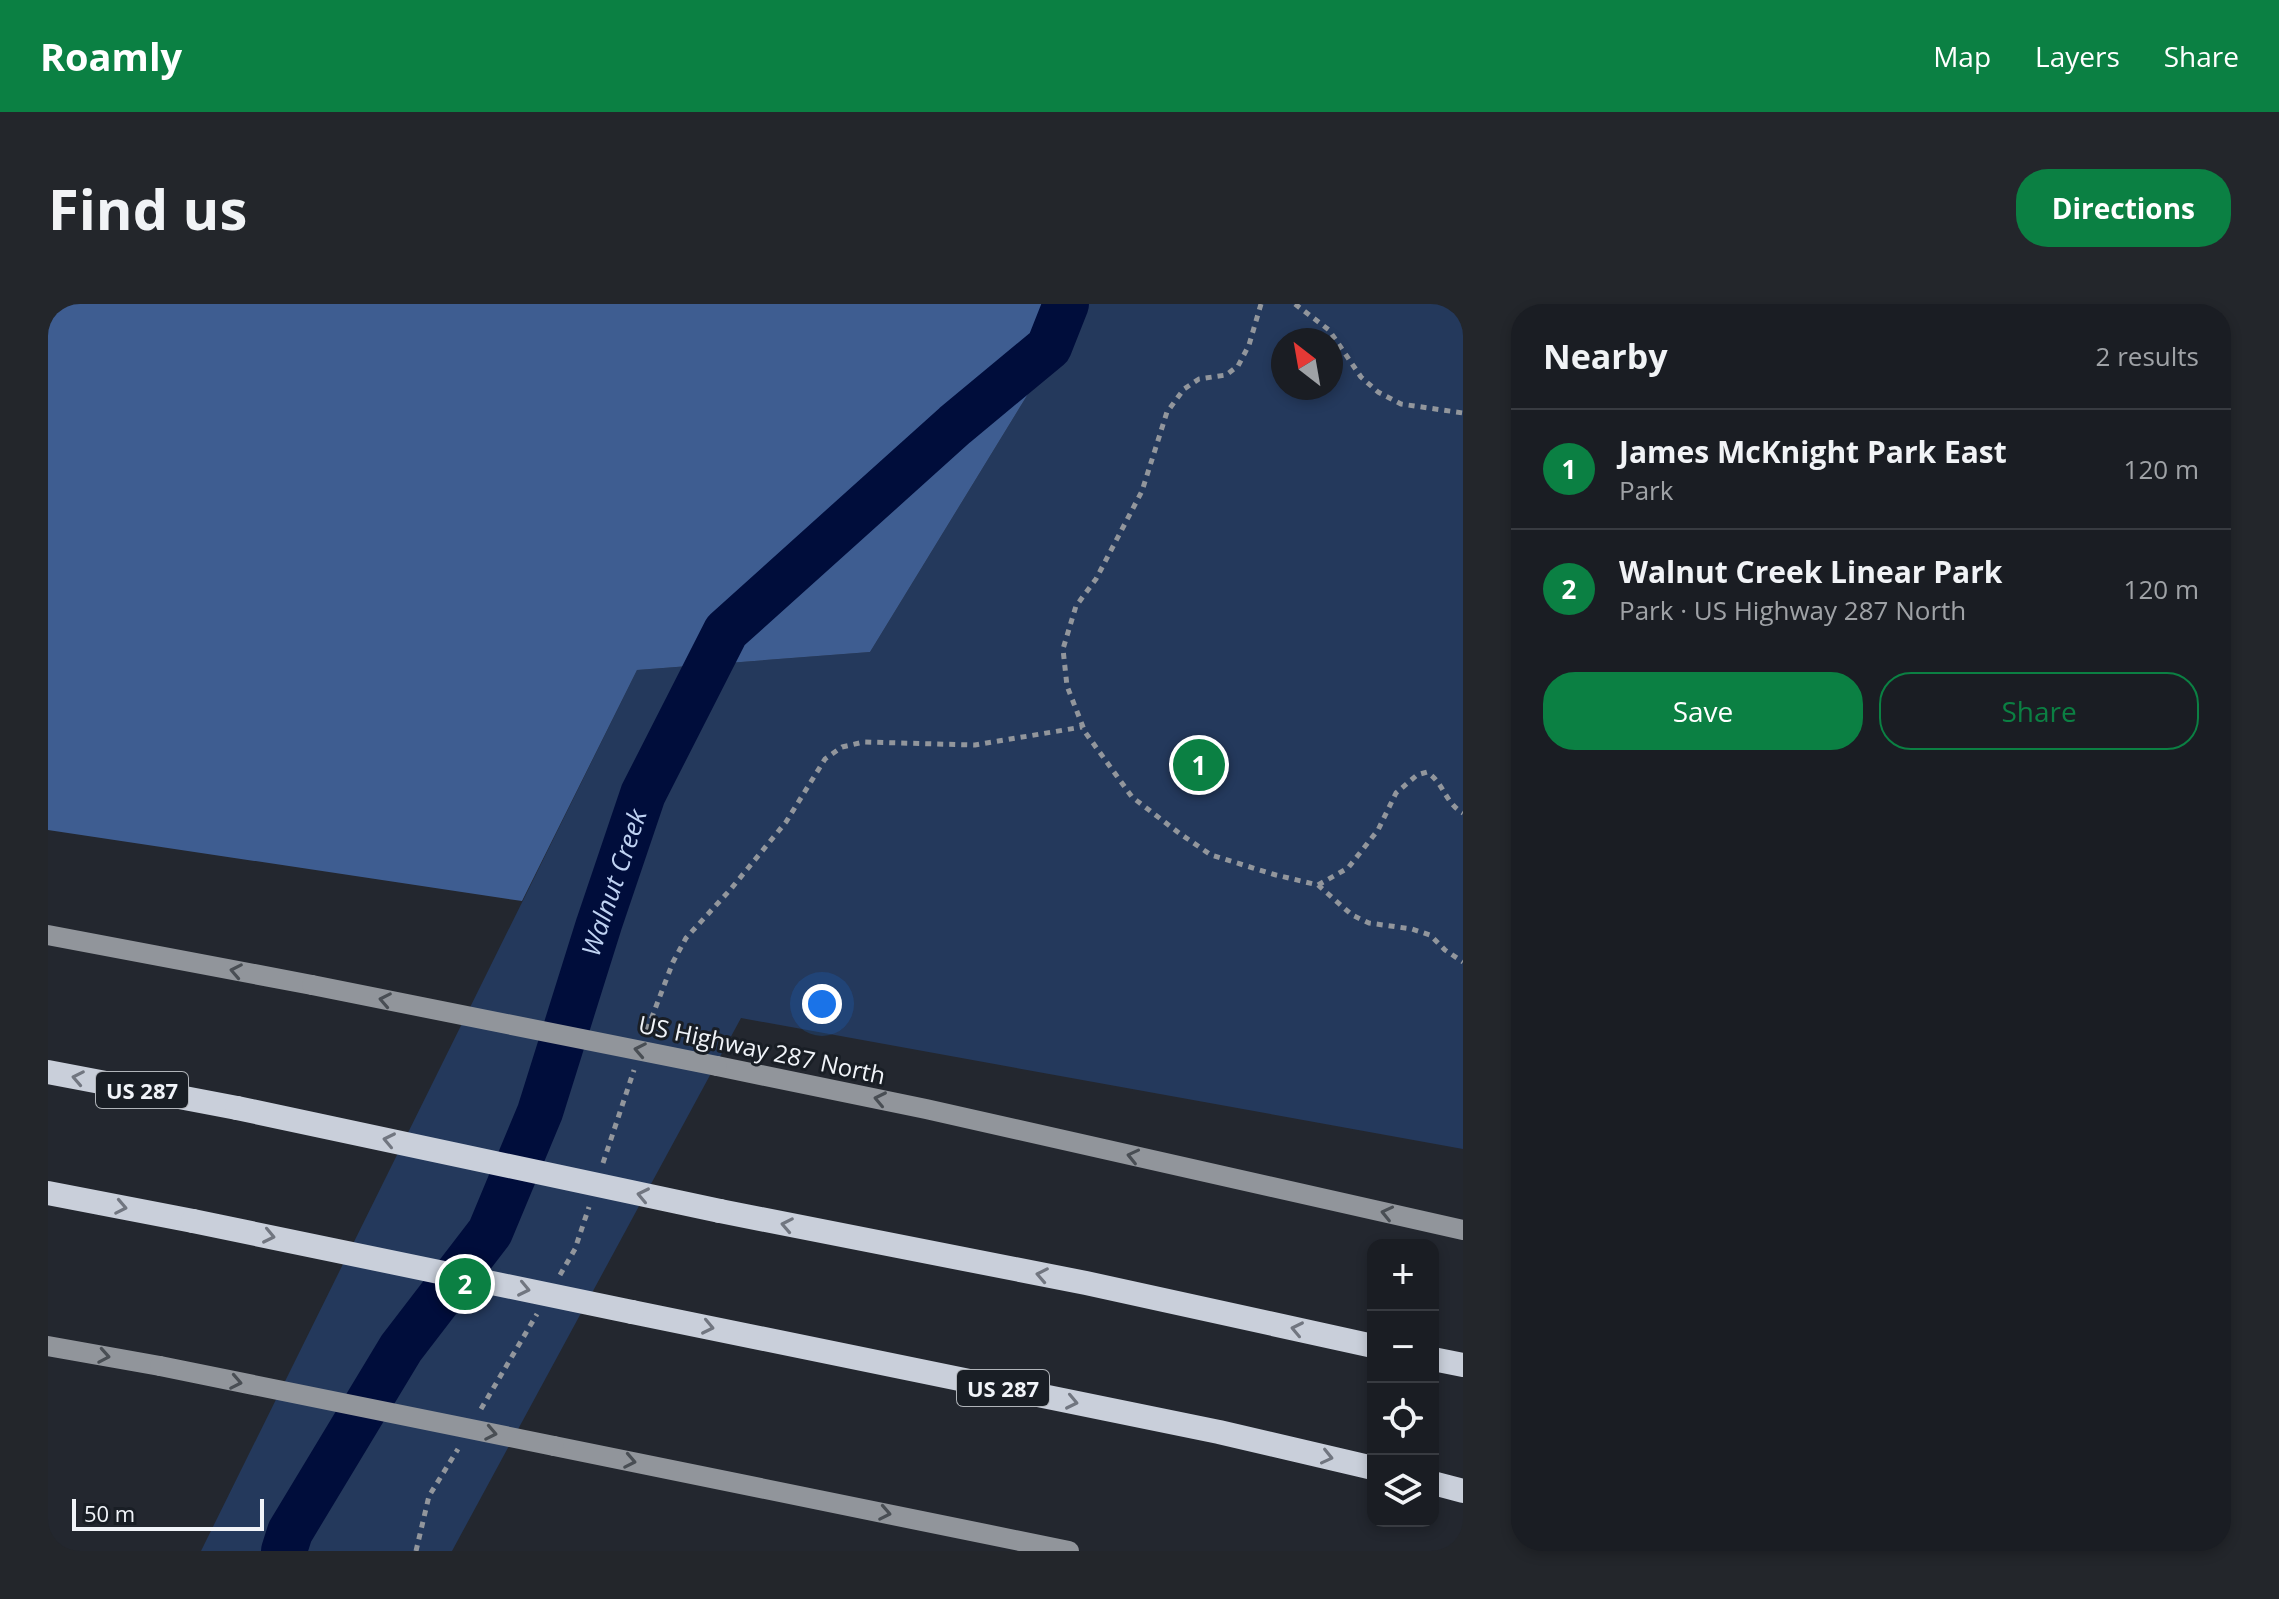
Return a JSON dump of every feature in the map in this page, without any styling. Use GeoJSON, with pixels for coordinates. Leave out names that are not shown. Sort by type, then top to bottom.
{"type":"FeatureCollection","features":[{"type":"Feature","properties":{"kind":"highway","name":"US 287"},"geometry":{"type":"LineString","coordinates":[[48,1072],[1086,1283],[1367,1345]]}},
{"type":"Feature","properties":{"kind":"highway","name":"US 287"},"geometry":{"type":"LineString","coordinates":[[48,1193],[1219,1432],[1367,1467]]}},
{"type":"Feature","properties":{"kind":"highway"},"geometry":{"type":"LineString","coordinates":[[1439,1360],[1463,1365]]}},
{"type":"Feature","properties":{"kind":"highway"},"geometry":{"type":"LineString","coordinates":[[1439,1485],[1463,1491]]}},
{"type":"Feature","properties":{"kind":"main road","name":"US Highway 287 North"},"geometry":{"type":"LineString","coordinates":[[48,935],[926,1109],[1463,1230]]}},
{"type":"Feature","properties":{"kind":"main road"},"geometry":{"type":"LineString","coordinates":[[48,1346],[160,1366],[1069,1551]]}},
{"type":"Feature","properties":{"kind":"path"},"geometry":{"type":"LineString","coordinates":[[1261,304],[1249,345],[1238,366],[1226,375],[1199,379],[1184,389],[1167,412],[1142,491],[1096,579],[1076,606],[1063,649],[1067,686],[1082,727],[1132,797],[1211,855],[1318,885],[1352,915],[1369,923],[1412,929],[1430,935],[1463,962]]}},
{"type":"Feature","properties":{"kind":"path"},"geometry":{"type":"LineString","coordinates":[[1295,304],[1329,330],[1361,377],[1378,392],[1401,404],[1463,413]]}},
{"type":"Feature","properties":{"kind":"path"},"geometry":{"type":"LineString","coordinates":[[1318,885],[1348,868],[1378,830],[1396,793],[1417,775],[1427,772],[1435,777],[1448,802],[1463,813]]}},
{"type":"Feature","properties":{"kind":"shaded area"},"geometry":{"type":"Polygon","coordinates":[[[48,304],[1083,304],[870,652],[637,670],[522,901],[48,830],[48,304]]]}},
{"type":"Feature","properties":{"kind":"shaded area"},"geometry":{"type":"Polygon","coordinates":[[[1083,304],[1463,304],[1463,1149],[741,1018],[452,1551],[201,1551],[637,670],[870,652],[1083,304]]]}},
{"type":"Feature","properties":{"kind":"waterway","name":"Walnut Creek"},"geometry":{"type":"LineString","coordinates":[[284,1551],[290,1532],[401,1348],[490,1232],[540,1112],[643,794],[726,631],[955,425],[1049,347],[1066,304]]}},
{"type":"Feature","properties":{"kind":"place","name":"James McKnight Park East"},"geometry":{"type":"Point","coordinates":[1199,765]}},
{"type":"Feature","properties":{"kind":"place","name":"Walnut Creek Linear Park"},"geometry":{"type":"Point","coordinates":[465,1284]}}]}
